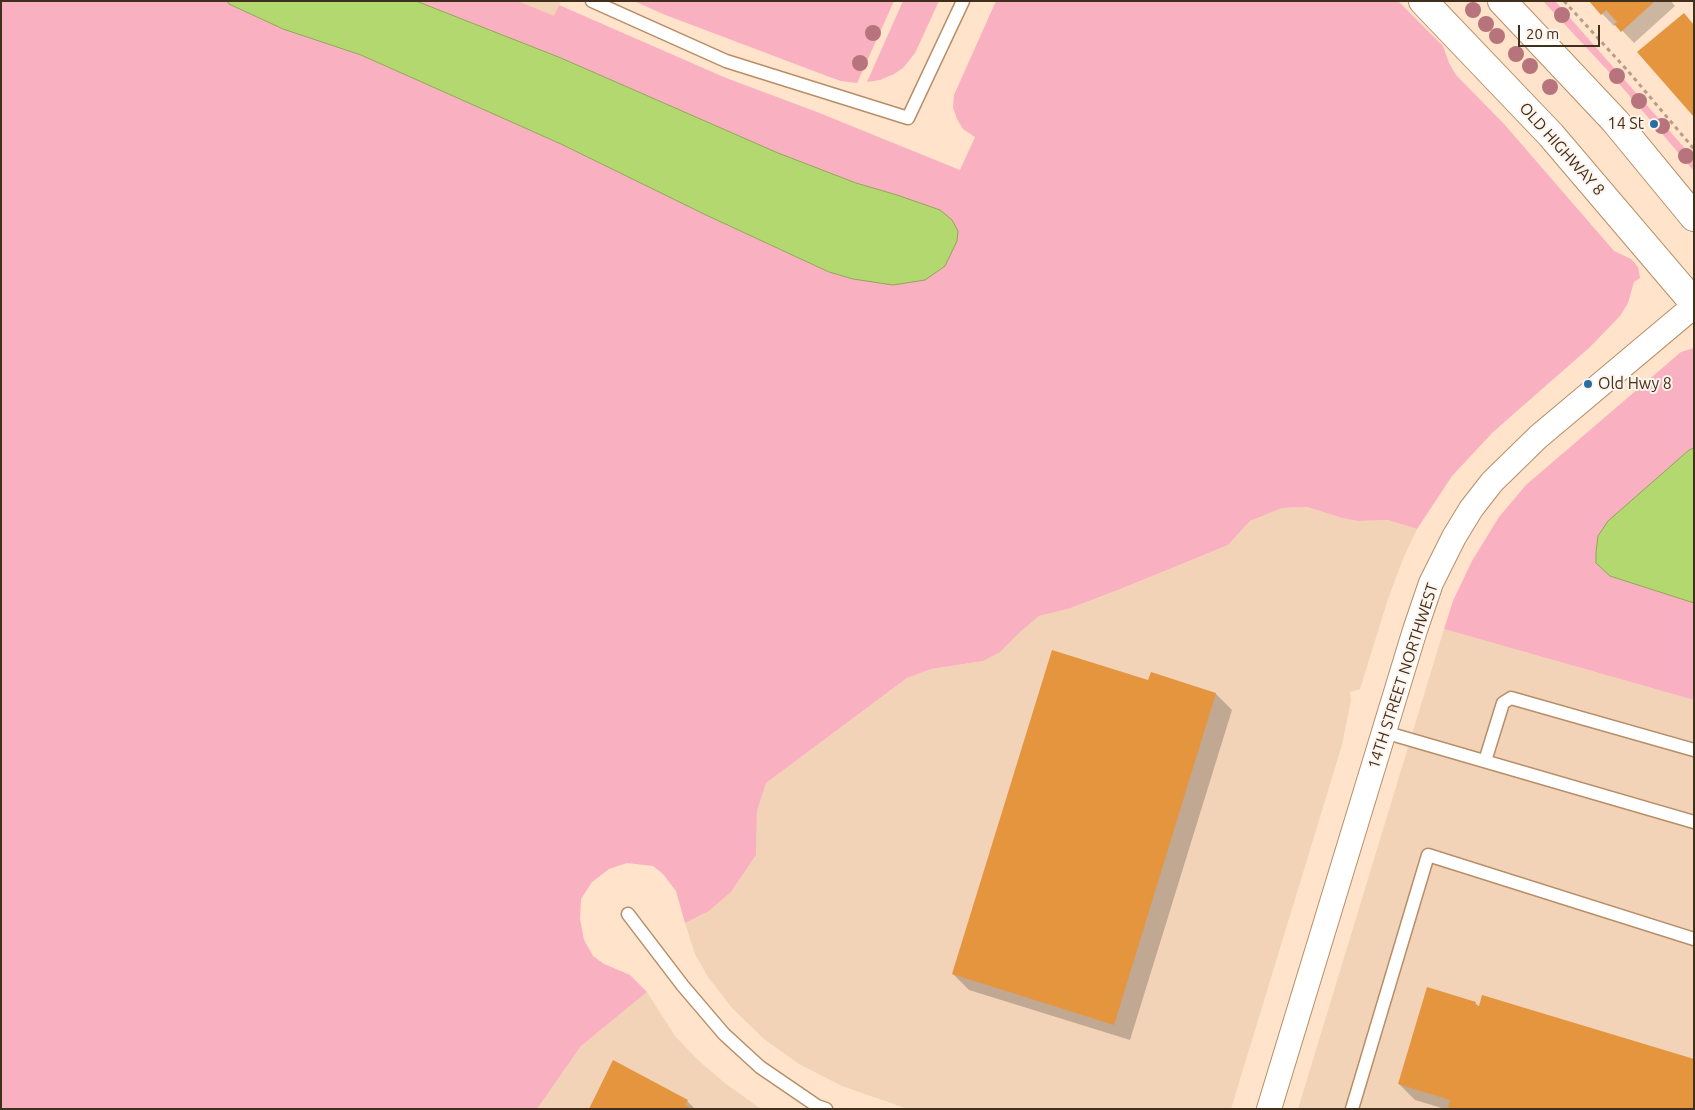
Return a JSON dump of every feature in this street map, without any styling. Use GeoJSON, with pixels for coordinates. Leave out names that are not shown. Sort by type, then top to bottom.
{"type":"FeatureCollection","features":[{"type":"Feature","properties":{"kind":"street","name":"OLD HIGHWAY 8"},"geometry":{"type":"LineString","coordinates":[[1423,1],[1552,135],[1694,305]]}},
{"type":"Feature","properties":{"kind":"street"},"geometry":{"type":"LineString","coordinates":[[1502,1],[1615,121],[1694,217]]}},
{"type":"Feature","properties":{"kind":"street","name":"14TH STREET NORTHWEST"},"geometry":{"type":"LineString","coordinates":[[1269,1109],[1431,583],[1454,537],[1471,509],[1492,482],[1538,437],[1694,305]]}},
{"type":"Feature","properties":{"kind":"lane"},"geometry":{"type":"LineString","coordinates":[[592,1],[726,61],[908,118],[963,1]]}},
{"type":"Feature","properties":{"kind":"lane"},"geometry":{"type":"LineString","coordinates":[[1485,761],[1503,703],[1511,698],[1694,750]]}},
{"type":"Feature","properties":{"kind":"lane"},"geometry":{"type":"LineString","coordinates":[[1384,732],[1694,822]]}},
{"type":"Feature","properties":{"kind":"lane"},"geometry":{"type":"LineString","coordinates":[[1352,1109],[1428,855],[1694,939]]}},
{"type":"Feature","properties":{"kind":"lane"},"geometry":{"type":"LineString","coordinates":[[628,914],[683,986],[724,1034],[760,1067],[817,1106],[826,1109]]}},
{"type":"Feature","properties":{"kind":"path"},"geometry":{"type":"LineString","coordinates":[[1564,1],[1628,71],[1694,149]]}},
{"type":"Feature","properties":{"kind":"shaded area"},"geometry":{"type":"Polygon","coordinates":[[[1,1],[227,1],[229,4],[283,29],[361,55],[561,144],[706,215],[829,272],[853,279],[897,195],[856,183],[778,153],[561,58],[416,1],[518,1],[554,16],[559,5],[726,78],[817,112],[960,170],[975,137],[963,129],[957,119],[953,108],[954,95],[996,1],[1398,1],[1443,46],[1456,75],[1504,124],[1614,251],[1631,259],[1638,267],[1640,278],[1634,282],[1628,303],[1620,316],[1590,347],[1493,432],[1452,476],[1417,529],[1388,520],[1358,521],[1342,518],[1307,507],[1282,508],[1250,521],[1228,545],[1068,609],[1039,616],[1000,652],[983,661],[931,669],[907,678],[766,783],[757,811],[756,855],[731,892],[709,911],[685,923],[676,891],[663,874],[653,866],[627,863],[609,869],[592,882],[581,899],[580,919],[584,940],[593,956],[604,964],[630,975],[647,992],[581,1046],[537,1109],[1,1109],[1,1]]]}},
{"type":"Feature","properties":{"kind":"shaded area"},"geometry":{"type":"Polygon","coordinates":[[[227,1],[416,1],[561,58],[778,153],[856,183],[940,210],[952,220],[958,231],[957,241],[945,266],[925,280],[893,285],[853,279],[829,272],[706,215],[561,144],[361,55],[283,29],[229,4],[227,1]]]}},
{"type":"Feature","properties":{"kind":"shaded area"},"geometry":{"type":"Polygon","coordinates":[[[518,1],[561,1],[554,17],[518,1]]]}},
{"type":"Feature","properties":{"kind":"shaded area"},"geometry":{"type":"Polygon","coordinates":[[[634,1],[894,1],[857,83],[841,81],[827,76],[663,14],[634,1]]]}},
{"type":"Feature","properties":{"kind":"shaded area"},"geometry":{"type":"Polygon","coordinates":[[[903,1],[939,1],[915,53],[903,68],[880,80],[867,82],[903,1]]]}},
{"type":"Feature","properties":{"kind":"shaded area"},"geometry":{"type":"Polygon","coordinates":[[[1543,1],[1555,1],[1694,159],[1694,171],[1610,73],[1543,1]]]}},
{"type":"Feature","properties":{"kind":"shaded area"},"geometry":{"type":"Polygon","coordinates":[[[1694,348],[1694,448],[1689,450],[1610,576],[1694,603],[1694,700],[1444,629],[1453,601],[1472,561],[1499,517],[1526,485],[1681,352],[1694,348]]]}},
{"type":"Feature","properties":{"kind":"shaded area"},"geometry":{"type":"Polygon","coordinates":[[[1694,448],[1694,603],[1610,576],[1596,563],[1596,552],[1598,536],[1608,521],[1689,450],[1694,448]]]}},
{"type":"Feature","properties":{"kind":"shaded area"},"geometry":{"type":"Polygon","coordinates":[[[1307,507],[1342,518],[1358,521],[1388,520],[1417,529],[1388,599],[1360,689],[1350,692],[1351,700],[1342,745],[1231,1109],[908,1109],[842,1086],[799,1064],[764,1039],[732,1008],[708,977],[695,954],[685,923],[709,911],[731,892],[756,855],[757,811],[766,783],[907,678],[931,669],[983,661],[1039,616],[1068,609],[1228,545],[1250,521],[1282,508],[1307,507]]]}},
{"type":"Feature","properties":{"kind":"shaded area"},"geometry":{"type":"Polygon","coordinates":[[[1444,629],[1694,700],[1694,1109],[1298,1109],[1444,629]]]}},
{"type":"Feature","properties":{"kind":"shaded area"},"geometry":{"type":"Polygon","coordinates":[[[647,992],[675,1036],[699,1061],[726,1084],[761,1109],[537,1109],[581,1046],[647,992]]]}},
{"type":"Feature","properties":{"kind":"building"},"geometry":{"type":"Polygon","coordinates":[[[1589,1],[1655,1],[1621,32],[1614,24],[1617,22],[1606,10],[1601,15],[1589,1]]]}},
{"type":"Feature","properties":{"kind":"building"},"geometry":{"type":"Polygon","coordinates":[[[1684,13],[1694,25],[1694,117],[1637,52],[1684,13]]]}},
{"type":"Feature","properties":{"kind":"building"},"geometry":{"type":"Polygon","coordinates":[[[1052,650],[1148,680],[1151,672],[1216,693],[1114,1025],[952,974],[1052,650]]]}},
{"type":"Feature","properties":{"kind":"building"},"geometry":{"type":"Polygon","coordinates":[[[1427,987],[1476,1002],[1475,1005],[1479,1006],[1482,995],[1694,1059],[1694,1109],[1454,1109],[1448,1107],[1450,1100],[1398,1084],[1427,987]]]}},
{"type":"Feature","properties":{"kind":"building"},"geometry":{"type":"Polygon","coordinates":[[[613,1060],[688,1100],[685,1105],[692,1109],[589,1109],[613,1060]]]}},
{"type":"Feature","properties":{"kind":"place","name":"14 St"},"geometry":{"type":"Point","coordinates":[1654,124]}},
{"type":"Feature","properties":{"kind":"place","name":"Old Hwy 8"},"geometry":{"type":"Point","coordinates":[1588,384]}}]}
